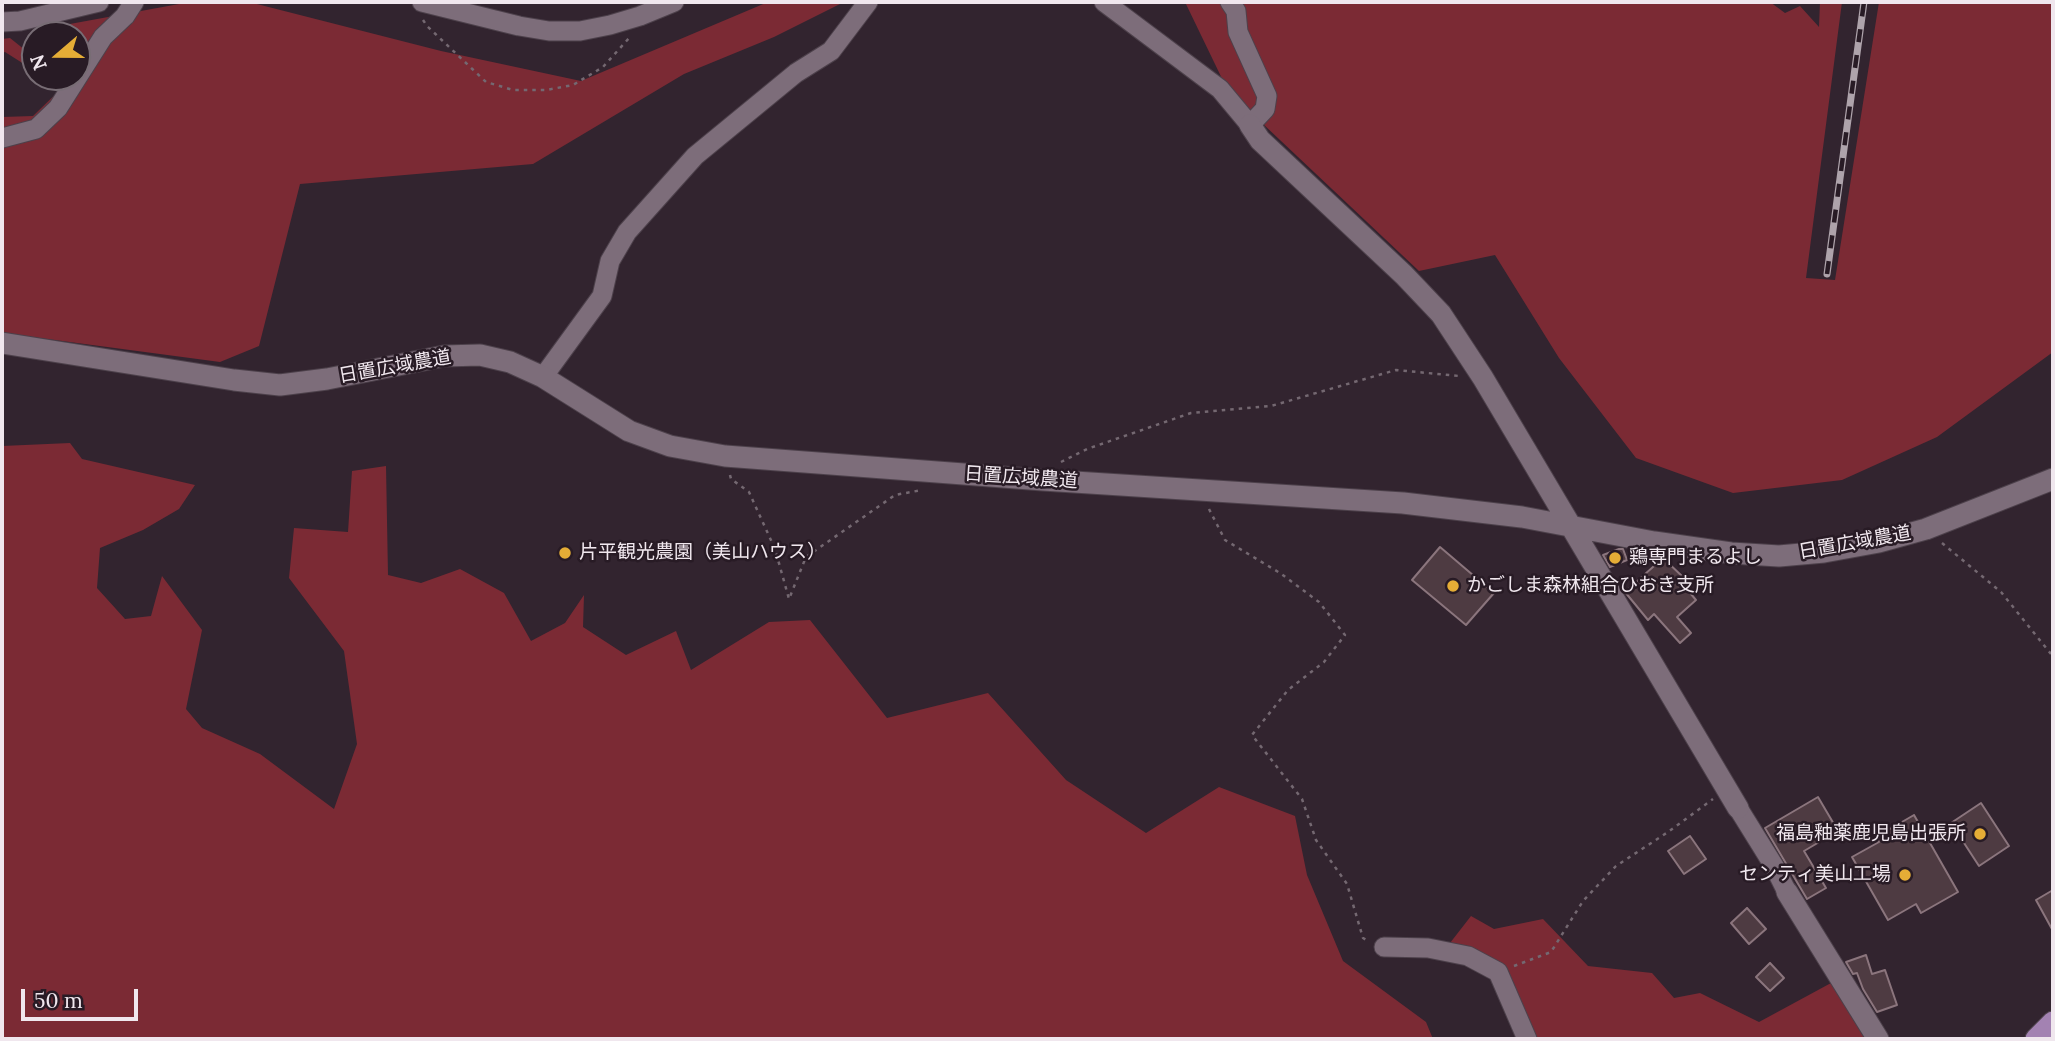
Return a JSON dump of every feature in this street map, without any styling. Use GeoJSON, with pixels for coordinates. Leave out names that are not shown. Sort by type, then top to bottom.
{"type":"FeatureCollection","features":[{"type":"Feature","properties":{"kind":"main road"},"geometry":{"type":"LineString","coordinates":[[2036,1039],[2053,1022]]}},
{"type":"Feature","properties":{"kind":"street"},"geometry":{"type":"LineString","coordinates":[[2,22],[20,21],[99,2]]}},
{"type":"Feature","properties":{"kind":"street"},"geometry":{"type":"LineString","coordinates":[[2,138],[36,129],[58,108],[103,37],[125,16],[134,2]]}},
{"type":"Feature","properties":{"kind":"street"},"geometry":{"type":"LineString","coordinates":[[421,8],[549,31],[580,31],[640,16],[674,2]]}},
{"type":"Feature","properties":{"kind":"street"},"geometry":{"type":"LineString","coordinates":[[543,377],[602,296],[610,261],[627,232],[695,156],[796,73],[831,51],[868,2]]}},
{"type":"Feature","properties":{"kind":"street"},"geometry":{"type":"LineString","coordinates":[[1104,2],[1220,89],[1260,140],[1404,275],[1441,314],[1483,378],[1767,854],[1787,892],[1878,1039]]}},
{"type":"Feature","properties":{"kind":"street"},"geometry":{"type":"LineString","coordinates":[[1230,2],[1237,11],[1238,32],[1267,96],[1265,108],[1250,125]]}},
{"type":"Feature","properties":{"kind":"street","name":"日置広域農道"},"geometry":{"type":"LineString","coordinates":[[2,343],[234,380],[281,384],[327,379],[444,356],[480,355],[510,362],[543,377],[629,431],[670,446],[725,456],[1403,503],[1522,517],[1731,553],[1779,556],[1824,552],[1879,542],[1926,529],[2053,480]]}},
{"type":"Feature","properties":{"kind":"street"},"geometry":{"type":"LineString","coordinates":[[1384,947],[1428,948],[1468,956],[1498,972],[1527,1039]]}},
{"type":"Feature","properties":{"kind":"path"},"geometry":{"type":"LineString","coordinates":[[421,8],[427,26],[486,82],[513,90],[545,90],[573,85],[603,67],[635,31],[640,16]]}},
{"type":"Feature","properties":{"kind":"path"},"geometry":{"type":"LineString","coordinates":[[1043,480],[1056,465],[1087,449],[1191,413],[1271,406],[1396,370],[1483,378]]}},
{"type":"Feature","properties":{"kind":"path"},"geometry":{"type":"LineString","coordinates":[[725,456],[731,479],[749,492],[775,549],[789,599],[806,557],[895,495],[922,490]]}},
{"type":"Feature","properties":{"kind":"path"},"geometry":{"type":"LineString","coordinates":[[1200,491],[1224,540],[1280,573],[1320,601],[1345,635],[1324,662],[1288,690],[1252,735],[1302,799],[1316,840],[1348,884],[1363,938],[1384,947]]}},
{"type":"Feature","properties":{"kind":"path"},"geometry":{"type":"LineString","coordinates":[[1926,529],[2001,592],[2051,654]]}},
{"type":"Feature","properties":{"kind":"path"},"geometry":{"type":"LineString","coordinates":[[1498,972],[1551,952],[1583,901],[1616,866],[1726,789]]}},
{"type":"Feature","properties":{"kind":"shaded area"},"geometry":{"type":"Polygon","coordinates":[[[190,2],[249,2],[441,51],[581,81],[768,2],[844,2],[774,37],[684,74],[533,164],[300,184],[259,346],[220,362],[2,333],[2,117],[33,116],[59,91],[91,91],[91,21],[86,21],[190,2]]]}},
{"type":"Feature","properties":{"kind":"shaded area"},"geometry":{"type":"Polygon","coordinates":[[[1185,2],[1770,2],[1785,13],[1800,6],[1819,27],[1820,2],[1842,2],[1806,278],[1835,280],[1879,2],[2053,2],[2053,352],[1937,437],[1842,480],[1733,493],[1636,458],[1559,358],[1495,255],[1419,271],[1228,91],[1185,2]]]}},
{"type":"Feature","properties":{"kind":"shaded area"},"geometry":{"type":"Polygon","coordinates":[[[10,38],[21,47],[21,62],[5,52],[2,53],[2,39],[10,38]]]}},
{"type":"Feature","properties":{"kind":"shaded area"},"geometry":{"type":"Polygon","coordinates":[[[70,443],[82,459],[195,485],[179,509],[143,530],[100,548],[97,588],[125,619],[151,616],[162,576],[202,630],[186,709],[202,728],[260,754],[334,809],[357,744],[344,651],[289,578],[294,528],[348,532],[352,471],[386,466],[388,575],[421,583],[460,569],[504,593],[531,641],[565,623],[584,595],[583,627],[626,655],[676,631],[691,670],[769,622],[810,620],[887,718],[988,693],[1066,780],[1146,833],[1219,787],[1295,816],[1307,875],[1343,961],[1426,1022],[1433,1039],[2,1039],[2,446],[70,443]]]}},
{"type":"Feature","properties":{"kind":"shaded area"},"geometry":{"type":"Polygon","coordinates":[[[1471,916],[1494,929],[1543,919],[1588,966],[1652,973],[1674,998],[1700,993],[1759,1022],[1831,983],[1865,1039],[1534,1039],[1497,979],[1450,943],[1471,916]]]}},
{"type":"Feature","properties":{"kind":"building","name":"かごしま森林組合ひおき支所"},"geometry":{"type":"Polygon","coordinates":[[[1440,547],[1494,593],[1466,625],[1412,580],[1440,547]]]}},
{"type":"Feature","properties":{"kind":"building","name":"鶏専門まるよし"},"geometry":{"type":"Polygon","coordinates":[[[1623,549],[1627,560],[1610,567],[1603,555],[1623,549]]]}},
{"type":"Feature","properties":{"kind":"building"},"geometry":{"type":"Polygon","coordinates":[[[1663,558],[1684,578],[1680,581],[1696,600],[1677,617],[1691,633],[1680,643],[1654,614],[1648,620],[1625,592],[1663,558]]]}},
{"type":"Feature","properties":{"kind":"building"},"geometry":{"type":"Polygon","coordinates":[[[1818,797],[1838,831],[1804,851],[1826,888],[1807,899],[1765,828],[1818,797]]]}},
{"type":"Feature","properties":{"kind":"building","name":"福島釉薬鹿児島出張所"},"geometry":{"type":"Polygon","coordinates":[[[1981,803],[2009,846],[1979,866],[1951,823],[1981,803]]]}},
{"type":"Feature","properties":{"kind":"building","name":"センティ美山工場"},"geometry":{"type":"Polygon","coordinates":[[[1914,815],[1958,892],[1921,913],[1916,904],[1888,920],[1852,857],[1879,842],[1876,837],[1914,815]]]}},
{"type":"Feature","properties":{"kind":"building"},"geometry":{"type":"Polygon","coordinates":[[[1690,836],[1706,859],[1684,874],[1668,851],[1690,836]]]}},
{"type":"Feature","properties":{"kind":"building"},"geometry":{"type":"Polygon","coordinates":[[[2053,890],[2053,931],[2036,900],[2053,890]]]}},
{"type":"Feature","properties":{"kind":"building"},"geometry":{"type":"Polygon","coordinates":[[[1747,908],[1766,929],[1749,944],[1731,923],[1747,908]]]}},
{"type":"Feature","properties":{"kind":"building"},"geometry":{"type":"Polygon","coordinates":[[[1866,955],[1872,974],[1885,970],[1897,1005],[1877,1012],[1857,973],[1853,974],[1846,962],[1866,955]]]}},
{"type":"Feature","properties":{"kind":"building"},"geometry":{"type":"Polygon","coordinates":[[[1770,963],[1784,978],[1770,991],[1756,977],[1770,963]]]}},
{"type":"Feature","properties":{"kind":"railway"},"geometry":{"type":"LineString","coordinates":[[1827,274],[1864,2]]}},
{"type":"Feature","properties":{"kind":"place","name":"片平観光農園（美山ハウス）"},"geometry":{"type":"Point","coordinates":[565,553]}},
{"type":"Feature","properties":{"kind":"place","name":"鶏専門まるよし"},"geometry":{"type":"Point","coordinates":[1615,558]}},
{"type":"Feature","properties":{"kind":"place","name":"かごしま森林組合ひおき支所"},"geometry":{"type":"Point","coordinates":[1453,586]}},
{"type":"Feature","properties":{"kind":"place","name":"福島釉薬鹿児島出張所"},"geometry":{"type":"Point","coordinates":[1980,834]}},
{"type":"Feature","properties":{"kind":"place","name":"センティ美山工場"},"geometry":{"type":"Point","coordinates":[1905,875]}}]}
